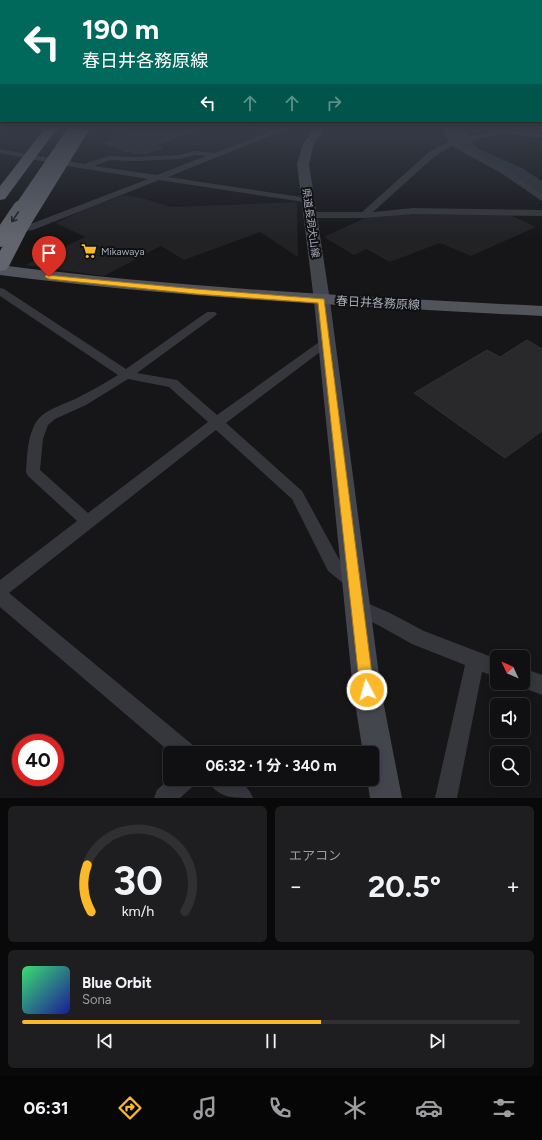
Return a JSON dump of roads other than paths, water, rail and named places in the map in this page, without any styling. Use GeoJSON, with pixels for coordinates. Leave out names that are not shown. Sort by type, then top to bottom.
{"type":"FeatureCollection","features":[{"type":"Feature","properties":{"kind":"highway"},"geometry":{"type":"LineString","coordinates":[[0,196],[24,164]]}},
{"type":"Feature","properties":{"kind":"highway"},"geometry":{"type":"LineString","coordinates":[[0,219],[39,164]]}},
{"type":"Feature","properties":{"kind":"highway"},"geometry":{"type":"LineString","coordinates":[[0,239],[51,164]]}},
{"type":"Feature","properties":{"kind":"highway"},"geometry":{"type":"LineString","coordinates":[[0,266],[20,229],[60,164]]}},
{"type":"Feature","properties":{"kind":"main road","name":"県道長洞犬山線"},"geometry":{"type":"LineString","coordinates":[[303,164],[322,301],[367,690],[386,798]]}},
{"type":"Feature","properties":{"kind":"main road","name":"春日井各務原線"},"geometry":{"type":"LineString","coordinates":[[0,270],[60,279],[196,292],[322,301],[542,311]]}},
{"type":"Feature","properties":{"kind":"street"},"geometry":{"type":"LineString","coordinates":[[71,164],[308,201]]}},
{"type":"Feature","properties":{"kind":"street"},"geometry":{"type":"LineString","coordinates":[[84,166],[89,164]]}},
{"type":"Feature","properties":{"kind":"street"},"geometry":{"type":"LineString","coordinates":[[20,229],[30,228],[195,164]]}},
{"type":"Feature","properties":{"kind":"street"},"geometry":{"type":"LineString","coordinates":[[364,215],[421,164]]}},
{"type":"Feature","properties":{"kind":"street"},"geometry":{"type":"LineString","coordinates":[[493,164],[504,170],[542,198]]}},
{"type":"Feature","properties":{"kind":"street"},"geometry":{"type":"LineString","coordinates":[[310,215],[364,215],[413,210],[542,213]]}},
{"type":"Feature","properties":{"kind":"street"},"geometry":{"type":"LineString","coordinates":[[0,291],[127,375],[173,383],[296,495],[334,566],[355,583]]}},
{"type":"Feature","properties":{"kind":"street"},"geometry":{"type":"LineString","coordinates":[[88,522],[33,472],[38,429],[45,419],[88,398],[127,375],[182,333],[211,314]]}},
{"type":"Feature","properties":{"kind":"street"},"geometry":{"type":"LineString","coordinates":[[0,590],[216,423],[326,343]]}},
{"type":"Feature","properties":{"kind":"street"},"geometry":{"type":"LineString","coordinates":[[0,596],[178,746]]}},
{"type":"Feature","properties":{"kind":"street"},"geometry":{"type":"LineString","coordinates":[[358,607],[384,619],[418,638],[490,665]]}},
{"type":"Feature","properties":{"kind":"street"},"geometry":{"type":"LineString","coordinates":[[446,798],[475,660]]}},
{"type":"Feature","properties":{"kind":"street"},"geometry":{"type":"LineString","coordinates":[[530,681],[542,685]]}},
{"type":"Feature","properties":{"kind":"street"},"geometry":{"type":"LineString","coordinates":[[164,798],[177,786]]}},
{"type":"Feature","properties":{"kind":"street"},"geometry":{"type":"LineString","coordinates":[[227,786],[242,798]]}},
{"type":"Feature","properties":{"kind":"waterway"},"geometry":{"type":"LineString","coordinates":[[499,164],[516,172],[542,189]]}},
{"type":"Feature","properties":{"kind":"place","name":"Mikawaya"},"geometry":{"type":"Point","coordinates":[89,251]}}]}
